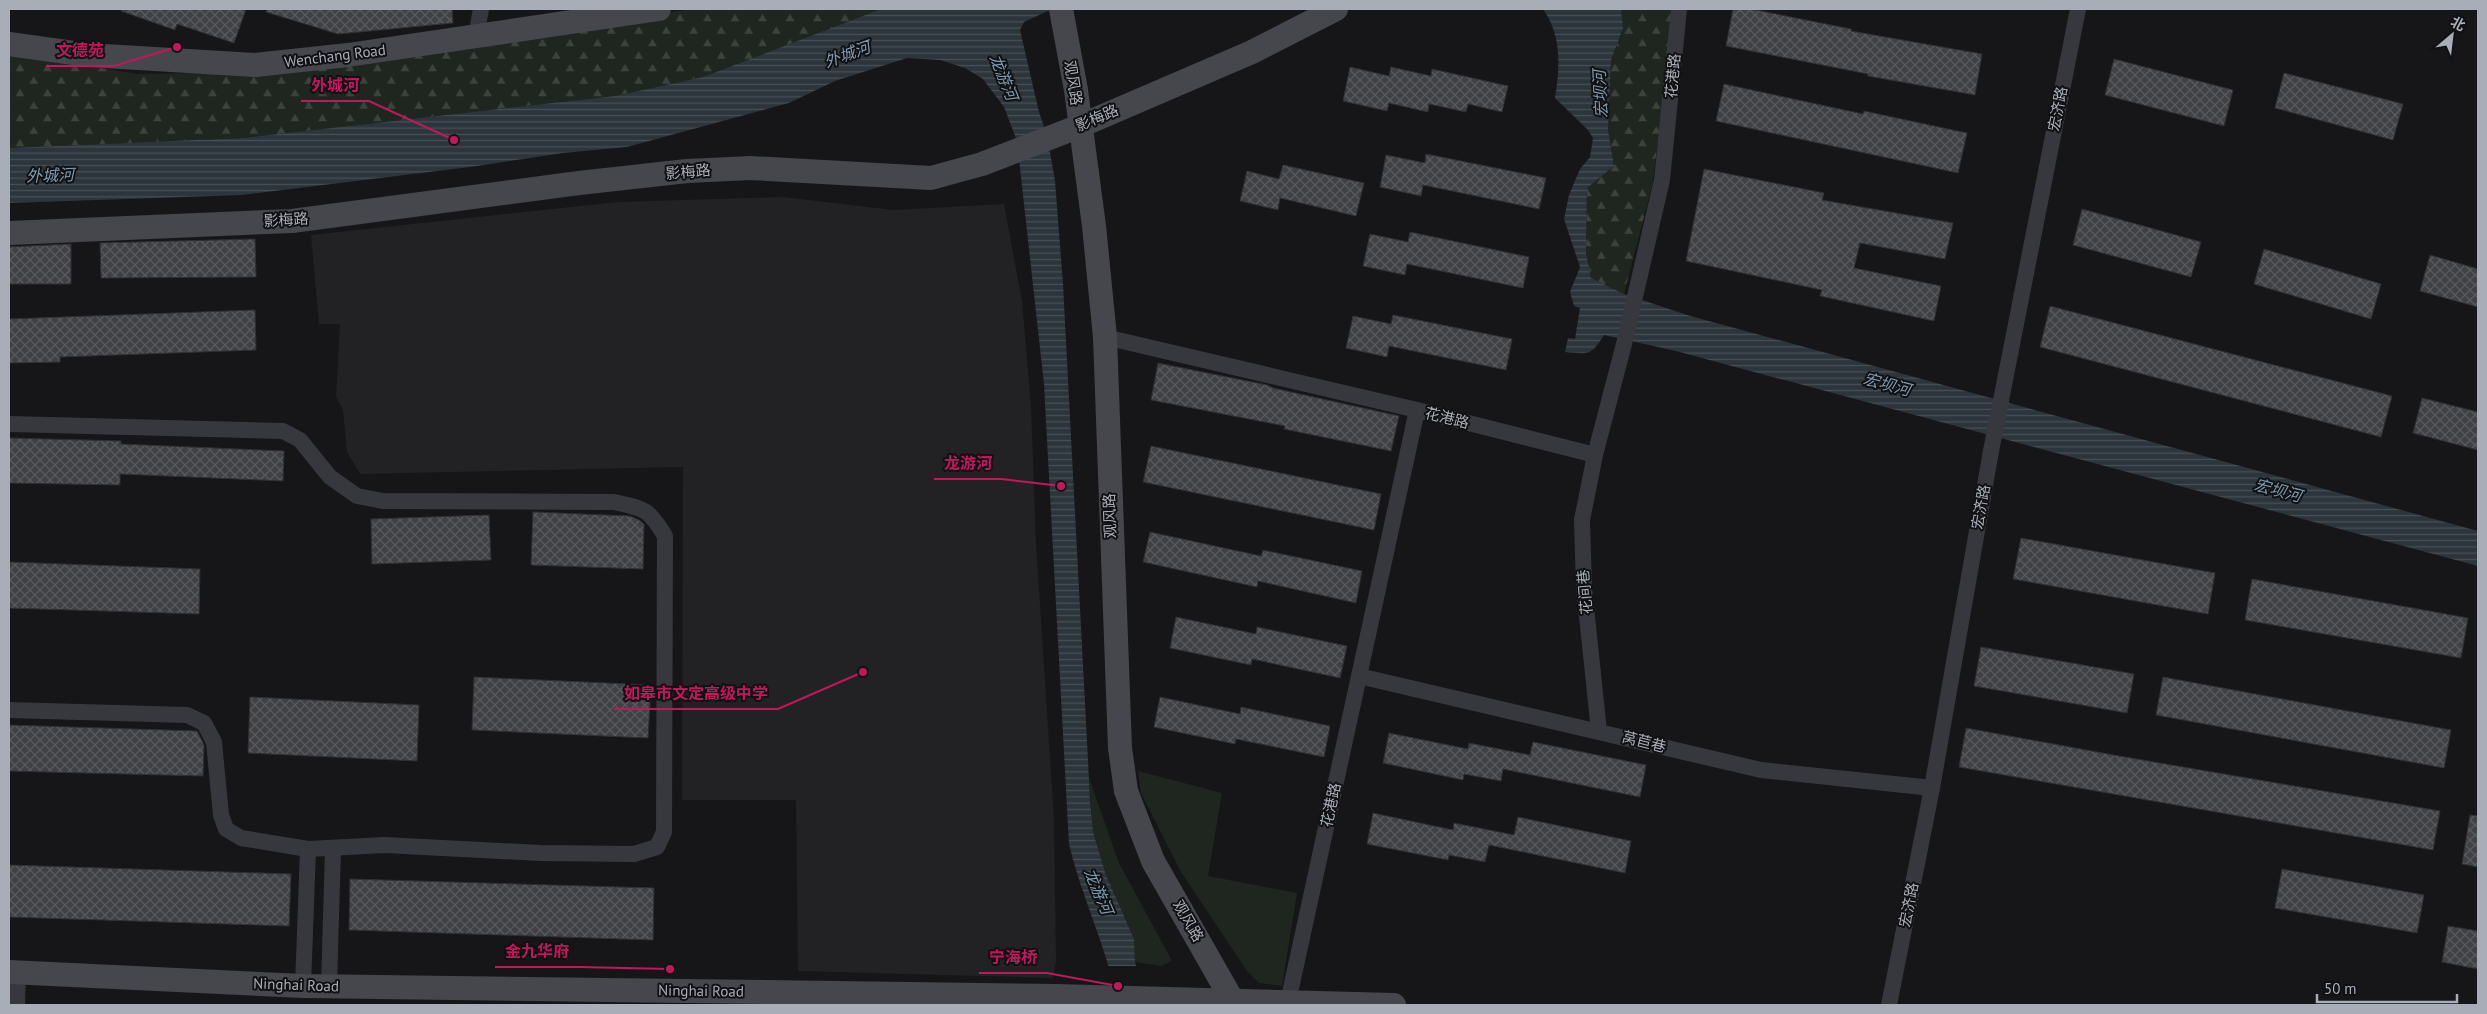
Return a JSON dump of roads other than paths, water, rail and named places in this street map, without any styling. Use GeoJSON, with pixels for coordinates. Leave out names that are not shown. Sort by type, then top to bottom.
{"type":"FeatureCollection","features":[{"type":"Feature","properties":{"kind":"street"},"geometry":{"type":"LineString","coordinates":[[476,36],[481,9]]}},
{"type":"Feature","properties":{"kind":"street","name":"Wenchang Road"},"geometry":{"type":"LineString","coordinates":[[9,44],[88,55],[256,65],[348,55],[659,9]]}},
{"type":"Feature","properties":{"kind":"street","name":"观风路"},"geometry":{"type":"LineString","coordinates":[[1061,9],[1076,90],[1094,226],[1105,337],[1120,738],[1126,790],[1153,861],[1234,1003]]}},
{"type":"Feature","properties":{"kind":"street","name":"影梅路"},"geometry":{"type":"LineString","coordinates":[[9,233],[292,221],[579,183],[687,171],[751,168],[931,178],[982,164],[1080,126],[1252,52],[1336,9]]}},
{"type":"Feature","properties":{"kind":"street","name":"花港路"},"geometry":{"type":"LineString","coordinates":[[1288,1002],[1417,410],[1595,455],[1624,344],[1662,180],[1679,9]]}},
{"type":"Feature","properties":{"kind":"street","name":"宏济路"},"geometry":{"type":"LineString","coordinates":[[1889,1005],[1932,788],[1991,451],[2078,9]]}},
{"type":"Feature","properties":{"kind":"street"},"geometry":{"type":"LineString","coordinates":[[1105,337],[1417,410]]}},
{"type":"Feature","properties":{"kind":"street"},"geometry":{"type":"LineString","coordinates":[[9,424],[283,431],[300,440],[330,477],[357,496],[384,501],[614,502],[641,508],[652,515],[664,536],[664,832],[657,847],[634,854],[540,853],[384,845],[308,849],[241,838],[226,829],[221,815],[214,742],[204,723],[187,715],[9,710]]}},
{"type":"Feature","properties":{"kind":"street","name":"花间巷"},"geometry":{"type":"LineString","coordinates":[[1595,455],[1582,520],[1584,588],[1599,731]]}},
{"type":"Feature","properties":{"kind":"street","name":"莴苣巷"},"geometry":{"type":"LineString","coordinates":[[1359,676],[1761,770],[1932,788]]}},
{"type":"Feature","properties":{"kind":"street"},"geometry":{"type":"LineString","coordinates":[[302,986],[308,849]]}},
{"type":"Feature","properties":{"kind":"street"},"geometry":{"type":"LineString","coordinates":[[329,986],[333,849]]}},
{"type":"Feature","properties":{"kind":"street"},"geometry":{"type":"LineString","coordinates":[[14,972],[17,1005]]}},
{"type":"Feature","properties":{"kind":"street","name":"Ninghai Road"},"geometry":{"type":"LineString","coordinates":[[14,972],[302,986],[605,997],[1064,996],[1184,999],[1234,1003],[1288,1002],[1394,1005]]}},
{"type":"Feature","properties":{"kind":"water"},"geometry":{"type":"Polygon","coordinates":[[[881,9],[1052,9],[1024,22],[1020,30],[1039,112],[1047,135],[1055,181],[1063,284],[1093,832],[1106,875],[1134,939],[1135,962],[1142,986],[1109,968],[1069,844],[1044,384],[1017,141],[1004,107],[983,79],[965,68],[940,60],[907,58],[835,81],[789,103],[627,147],[563,153],[470,167],[242,195],[9,203],[9,148],[243,138],[615,96],[703,77],[881,9]]]}},
{"type":"Feature","properties":{"kind":"water","name":"宏坝河"},"geometry":{"type":"Polygon","coordinates":[[[1543,9],[1621,9],[1623,28],[1611,60],[1608,130],[1614,166],[1587,188],[1586,253],[1591,278],[1624,294],[1687,315],[2478,531],[2478,566],[1676,351],[1604,335],[1596,347],[1589,352],[1565,352],[1568,338],[1575,339],[1580,308],[1574,306],[1570,292],[1580,267],[1564,219],[1569,195],[1580,169],[1590,157],[1593,138],[1588,130],[1555,98],[1558,52],[1554,30],[1543,9]]]}},
{"type":"Feature","properties":{"kind":"place","name":"文德苑"},"geometry":{"type":"Point","coordinates":[177,47]}},
{"type":"Feature","properties":{"kind":"place","name":"外城河"},"geometry":{"type":"Point","coordinates":[454,140]}},
{"type":"Feature","properties":{"kind":"place","name":"龙游河"},"geometry":{"type":"Point","coordinates":[1061,486]}},
{"type":"Feature","properties":{"kind":"place","name":"如皋市文定高级中学"},"geometry":{"type":"Point","coordinates":[863,672]}},
{"type":"Feature","properties":{"kind":"place","name":"金九华府"},"geometry":{"type":"Point","coordinates":[670,969]}},
{"type":"Feature","properties":{"kind":"place","name":"宁海桥"},"geometry":{"type":"Point","coordinates":[1118,986]}}]}
